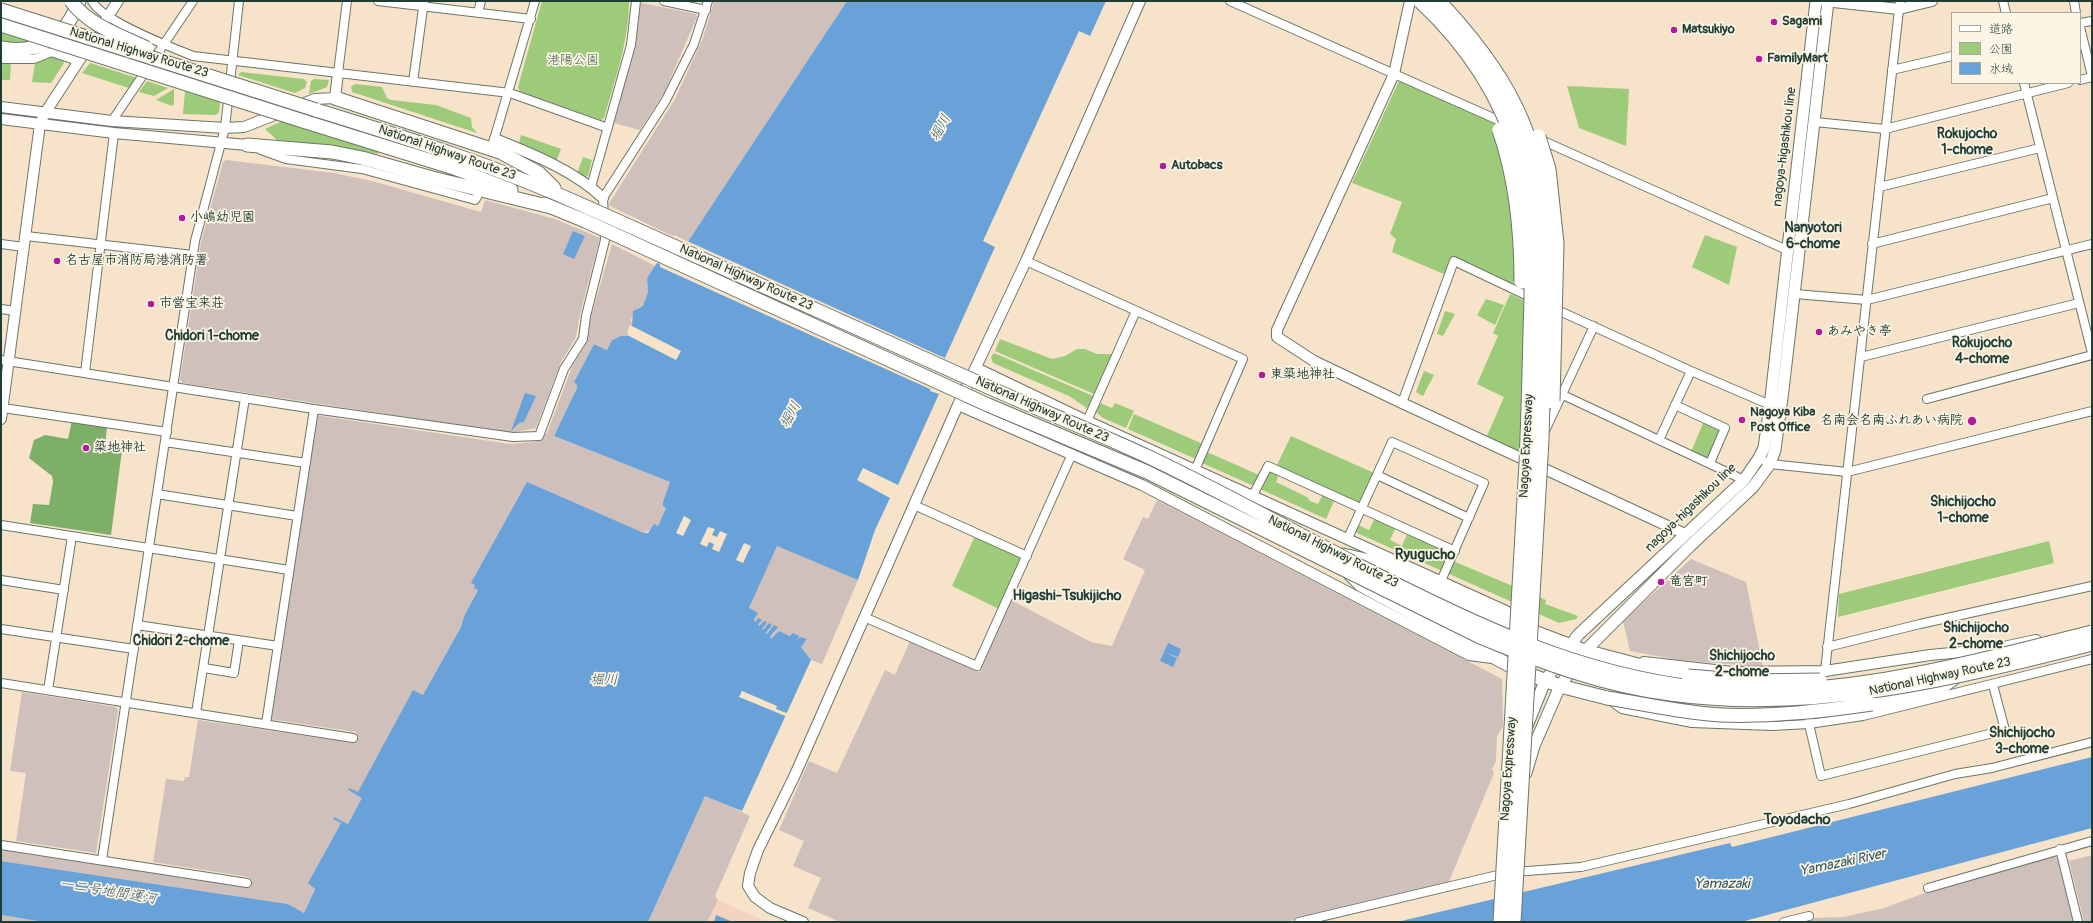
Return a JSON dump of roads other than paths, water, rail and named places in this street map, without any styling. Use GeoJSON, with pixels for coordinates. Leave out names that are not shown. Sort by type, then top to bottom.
{"type":"FeatureCollection","features":[{"type":"Feature","properties":{"kind":"highway"},"geometry":{"type":"LineString","coordinates":[[71,1],[84,14],[102,27],[191,69]]}},
{"type":"Feature","properties":{"kind":"highway"},"geometry":{"type":"LineString","coordinates":[[1,48],[33,49],[48,42],[58,35],[68,23],[74,14],[79,1]]}},
{"type":"Feature","properties":{"kind":"highway","name":"Nagoya Expressway"},"geometry":{"type":"LineString","coordinates":[[1421,1],[1456,37],[1481,71],[1502,110],[1520,159],[1526,185],[1531,223],[1532,257],[1528,428],[1501,922]]}},
{"type":"Feature","properties":{"kind":"highway","name":"Nagoya Expressway"},"geometry":{"type":"LineString","coordinates":[[1438,1],[1478,47],[1516,108],[1531,148],[1541,192],[1546,256],[1536,532],[1512,922]]}},
{"type":"Feature","properties":{"kind":"highway","name":"National Highway Route 23"},"geometry":{"type":"LineString","coordinates":[[1,10],[440,148],[562,195],[1150,458],[1432,603],[1538,649],[1592,667],[1669,684],[1731,690],[1792,691],[1868,682],[1979,661],[2092,632]]}},
{"type":"Feature","properties":{"kind":"highway","name":"National Highway Route 23"},"geometry":{"type":"LineString","coordinates":[[1,25],[454,168],[583,220],[988,405],[1147,472],[1480,637],[1534,659],[1594,678],[1669,694],[1738,700],[1795,700],[1913,686],[2092,644]]}},
{"type":"Feature","properties":{"kind":"highway"},"geometry":{"type":"LineString","coordinates":[[1528,428],[1522,412],[1522,270],[1520,222],[1516,196],[1503,138],[1492,104],[1480,72],[1460,34],[1520,104],[1537,133],[1548,168],[1553,206],[1556,251],[1553,390],[1545,518],[1536,532]]}},
{"type":"Feature","properties":{"kind":"highway"},"geometry":{"type":"LineString","coordinates":[[335,98],[500,152],[539,173],[562,195]]}},
{"type":"Feature","properties":{"kind":"highway"},"geometry":{"type":"LineString","coordinates":[[247,145],[332,152],[551,207]]}},
{"type":"Feature","properties":{"kind":"highway"},"geometry":{"type":"LineString","coordinates":[[1337,554],[1379,563],[1522,628],[1571,646],[1628,662],[1688,676],[1750,681],[1824,679],[1979,661]]}},
{"type":"Feature","properties":{"kind":"highway"},"geometry":{"type":"LineString","coordinates":[[1345,569],[1361,585],[1518,670],[1560,686],[1607,698],[1683,711],[1727,715],[1793,714],[1872,704],[1942,687],[1958,675]]}},
{"type":"Feature","properties":{"kind":"main road","name":"nagoya-higashikou line"},"geometry":{"type":"LineString","coordinates":[[1504,922],[1518,799],[1534,746],[1560,686],[1586,651],[1690,546],[1753,487],[1770,464],[1775,450],[1776,407],[1787,250],[1816,1]]}},
{"type":"Feature","properties":{"kind":"main road","name":"nagoya-higashikou line"},"geometry":{"type":"LineString","coordinates":[[1512,922],[1509,876],[1511,802],[1519,746],[1545,681],[1578,635],[1744,480],[1764,448],[1776,407],[1795,294],[1815,122],[1826,1]]}},
{"type":"Feature","properties":{"kind":"street"},"geometry":{"type":"LineString","coordinates":[[92,1],[108,16],[164,44],[193,56],[510,93],[608,128]]}},
{"type":"Feature","properties":{"kind":"street"},"geometry":{"type":"LineString","coordinates":[[1,419],[3,408],[5,361],[16,311],[40,124],[45,113],[118,1]]}},
{"type":"Feature","properties":{"kind":"street"},"geometry":{"type":"LineString","coordinates":[[112,121],[193,1]]}},
{"type":"Feature","properties":{"kind":"street"},"geometry":{"type":"LineString","coordinates":[[102,860],[195,241],[225,128],[240,1]]}},
{"type":"Feature","properties":{"kind":"street"},"geometry":{"type":"LineString","coordinates":[[1,107],[112,121],[225,128],[244,127],[315,99],[335,98],[347,1]]}},
{"type":"Feature","properties":{"kind":"street"},"geometry":{"type":"LineString","coordinates":[[378,1],[423,4],[530,20]]}},
{"type":"Feature","properties":{"kind":"street"},"geometry":{"type":"LineString","coordinates":[[478,13],[481,1]]}},
{"type":"Feature","properties":{"kind":"street"},"geometry":{"type":"LineString","coordinates":[[536,1],[510,93],[494,141],[534,155],[591,187],[603,198]]}},
{"type":"Feature","properties":{"kind":"street"},"geometry":{"type":"LineString","coordinates":[[591,187],[631,45],[636,1]]}},
{"type":"Feature","properties":{"kind":"street"},"geometry":{"type":"LineString","coordinates":[[664,1],[706,10]]}},
{"type":"Feature","properties":{"kind":"street"},"geometry":{"type":"LineString","coordinates":[[5,361],[314,409],[513,437],[539,436],[564,369],[583,339],[586,316],[606,240],[603,198],[666,100],[694,44],[708,1]]}},
{"type":"Feature","properties":{"kind":"street"},"geometry":{"type":"LineString","coordinates":[[803,922],[770,908],[755,897],[748,886],[750,873],[758,850],[794,777],[958,405],[1026,261],[1140,1]]}},
{"type":"Feature","properties":{"kind":"street"},"geometry":{"type":"LineString","coordinates":[[1230,1],[1787,250]]}},
{"type":"Feature","properties":{"kind":"street"},"geometry":{"type":"LineString","coordinates":[[1410,1],[1394,74],[1277,330],[1277,337],[1314,361],[1685,534]]}},
{"type":"Feature","properties":{"kind":"street"},"geometry":{"type":"LineString","coordinates":[[1826,1],[1899,5],[1932,1]]}},
{"type":"Feature","properties":{"kind":"street"},"geometry":{"type":"LineString","coordinates":[[2003,1],[2006,12]]}},
{"type":"Feature","properties":{"kind":"street"},"geometry":{"type":"LineString","coordinates":[[2074,1],[2076,12]]}},
{"type":"Feature","properties":{"kind":"street"},"geometry":{"type":"LineString","coordinates":[[413,82],[423,4]]}},
{"type":"Feature","properties":{"kind":"street"},"geometry":{"type":"LineString","coordinates":[[1824,671],[1861,357],[1899,5]]}},
{"type":"Feature","properties":{"kind":"street"},"geometry":{"type":"LineString","coordinates":[[2081,24],[2092,21]]}},
{"type":"Feature","properties":{"kind":"street"},"geometry":{"type":"LineString","coordinates":[[2081,31],[2092,76],[2081,80]]}},
{"type":"Feature","properties":{"kind":"street"},"geometry":{"type":"LineString","coordinates":[[1,59],[30,59],[51,52],[78,61]]}},
{"type":"Feature","properties":{"kind":"street"},"geometry":{"type":"LineString","coordinates":[[1892,70],[1951,56]]}},
{"type":"Feature","properties":{"kind":"street"},"geometry":{"type":"LineString","coordinates":[[1927,399],[2092,354],[2024,84]]}},
{"type":"Feature","properties":{"kind":"street"},"geometry":{"type":"LineString","coordinates":[[1815,122],[1885,129],[2064,84]]}},
{"type":"Feature","properties":{"kind":"street"},"geometry":{"type":"LineString","coordinates":[[1,119],[114,133],[247,145],[286,159],[362,169],[475,200],[477,197]]}},
{"type":"Feature","properties":{"kind":"street"},"geometry":{"type":"LineString","coordinates":[[85,373],[114,133]]}},
{"type":"Feature","properties":{"kind":"street"},"geometry":{"type":"LineString","coordinates":[[1879,187],[2040,148]]}},
{"type":"Feature","properties":{"kind":"street"},"geometry":{"type":"LineString","coordinates":[[1872,244],[2053,198]]}},
{"type":"Feature","properties":{"kind":"street"},"geometry":{"type":"LineString","coordinates":[[26,236],[193,255]]}},
{"type":"Feature","properties":{"kind":"street"},"geometry":{"type":"LineString","coordinates":[[1,244],[24,246]]}},
{"type":"Feature","properties":{"kind":"street"},"geometry":{"type":"LineString","coordinates":[[1795,294],[1867,300],[2092,244]]}},
{"type":"Feature","properties":{"kind":"street"},"geometry":{"type":"LineString","coordinates":[[1026,261],[1243,359],[1196,470]]}},
{"type":"Feature","properties":{"kind":"street"},"geometry":{"type":"LineString","coordinates":[[1402,403],[1454,261],[1691,371],[1776,407]]}},
{"type":"Feature","properties":{"kind":"street"},"geometry":{"type":"LineString","coordinates":[[1861,357],[2079,303]]}},
{"type":"Feature","properties":{"kind":"street"},"geometry":{"type":"LineString","coordinates":[[1,309],[16,311]]}},
{"type":"Feature","properties":{"kind":"street"},"geometry":{"type":"LineString","coordinates":[[864,617],[977,666],[1084,420],[1136,311]]}},
{"type":"Feature","properties":{"kind":"street"},"geometry":{"type":"LineString","coordinates":[[1530,462],[1563,395],[1594,326]]}},
{"type":"Feature","properties":{"kind":"street"},"geometry":{"type":"LineString","coordinates":[[976,368],[1084,420],[1253,495],[1506,611],[1522,628]]}},
{"type":"Feature","properties":{"kind":"street"},"geometry":{"type":"LineString","coordinates":[[1659,440],[1691,371]]}},
{"type":"Feature","properties":{"kind":"street"},"geometry":{"type":"LineString","coordinates":[[1563,395],[1744,480]]}},
{"type":"Feature","properties":{"kind":"street"},"geometry":{"type":"LineString","coordinates":[[196,713],[245,398]]}},
{"type":"Feature","properties":{"kind":"street"},"geometry":{"type":"LineString","coordinates":[[958,405],[1142,485],[1469,655],[1496,659]]}},
{"type":"Feature","properties":{"kind":"street"},"geometry":{"type":"LineString","coordinates":[[1675,405],[1725,428],[1710,463]]}},
{"type":"Feature","properties":{"kind":"street"},"geometry":{"type":"LineString","coordinates":[[3,408],[167,432]]}},
{"type":"Feature","properties":{"kind":"street"},"geometry":{"type":"LineString","coordinates":[[266,724],[314,409]]}},
{"type":"Feature","properties":{"kind":"street"},"geometry":{"type":"LineString","coordinates":[[1759,458],[1770,464],[1847,472],[2092,411]]}},
{"type":"Feature","properties":{"kind":"street"},"geometry":{"type":"LineString","coordinates":[[165,442],[306,463]]}},
{"type":"Feature","properties":{"kind":"street"},"geometry":{"type":"LineString","coordinates":[[1348,538],[1392,442],[1484,483],[1441,581]]}},
{"type":"Feature","properties":{"kind":"street"},"geometry":{"type":"LineString","coordinates":[[1253,495],[1268,466],[1454,551]]}},
{"type":"Feature","properties":{"kind":"street"},"geometry":{"type":"LineString","coordinates":[[1377,475],[1469,518]]}},
{"type":"Feature","properties":{"kind":"street"},"geometry":{"type":"LineString","coordinates":[[157,494],[298,516]]}},
{"type":"Feature","properties":{"kind":"street"},"geometry":{"type":"LineString","coordinates":[[914,505],[1026,556]]}},
{"type":"Feature","properties":{"kind":"street"},"geometry":{"type":"LineString","coordinates":[[1,525],[289,570]]}},
{"type":"Feature","properties":{"kind":"street"},"geometry":{"type":"LineString","coordinates":[[48,690],[72,536]]}},
{"type":"Feature","properties":{"kind":"street"},"geometry":{"type":"LineString","coordinates":[[1,580],[64,590]]}},
{"type":"Feature","properties":{"kind":"street"},"geometry":{"type":"LineString","coordinates":[[1827,647],[1920,624],[2092,586]]}},
{"type":"Feature","properties":{"kind":"street"},"geometry":{"type":"LineString","coordinates":[[138,624],[278,646]]}},
{"type":"Feature","properties":{"kind":"street"},"geometry":{"type":"LineString","coordinates":[[1628,662],[1653,662],[1692,669],[1732,672],[1824,671],[1930,655],[1994,649],[2092,627]]}},
{"type":"Feature","properties":{"kind":"street"},"geometry":{"type":"LineString","coordinates":[[1,629],[134,649]]}},
{"type":"Feature","properties":{"kind":"street"},"geometry":{"type":"LineString","coordinates":[[204,668],[234,673],[239,640]]}},
{"type":"Feature","properties":{"kind":"street"},"geometry":{"type":"LineString","coordinates":[[1607,698],[1622,709],[1692,723],[1772,726],[1809,724],[1863,716],[2092,659]]}},
{"type":"Feature","properties":{"kind":"street"},"geometry":{"type":"LineString","coordinates":[[1810,672],[1809,724],[1821,776],[2005,730],[1992,684]]}},
{"type":"Feature","properties":{"kind":"street"},"geometry":{"type":"LineString","coordinates":[[1,682],[353,738]]}},
{"type":"Feature","properties":{"kind":"street"},"geometry":{"type":"LineString","coordinates":[[1299,922],[1509,876],[1581,867],[1849,804],[1955,774],[1992,768],[2092,742]]}},
{"type":"Feature","properties":{"kind":"street"},"geometry":{"type":"LineString","coordinates":[[1928,888],[2092,842]]}},
{"type":"Feature","properties":{"kind":"street"},"geometry":{"type":"LineString","coordinates":[[1,845],[247,883]]}},
{"type":"Feature","properties":{"kind":"street"},"geometry":{"type":"LineString","coordinates":[[2060,850],[2078,922]]}},
{"type":"Feature","properties":{"kind":"street"},"geometry":{"type":"LineString","coordinates":[[1784,922],[1809,916]]}},
{"type":"Feature","properties":{"kind":"water","name":"堀川"},"geometry":{"type":"Polygon","coordinates":[[[847,1],[1106,1],[1090,36],[1079,31],[983,241],[995,247],[930,391],[939,394],[898,485],[863,468],[857,480],[890,498],[875,530],[858,580],[777,546],[749,608],[758,613],[754,620],[756,622],[758,618],[762,620],[758,624],[759,626],[764,621],[767,622],[762,629],[763,630],[769,623],[772,625],[766,633],[767,634],[774,625],[778,627],[770,637],[771,639],[779,631],[790,636],[793,633],[799,636],[796,641],[800,637],[807,639],[801,647],[811,660],[742,811],[705,796],[648,922],[44,922],[1,915],[1,861],[288,904],[304,913],[315,889],[308,883],[341,823],[333,819],[334,817],[348,824],[362,798],[348,790],[349,788],[358,792],[413,690],[423,695],[461,627],[464,616],[478,590],[474,588],[475,585],[471,583],[527,482],[644,533],[648,533],[654,524],[658,526],[666,508],[663,506],[663,502],[670,482],[554,436],[577,388],[577,385],[574,382],[594,344],[607,350],[612,340],[621,336],[629,336],[633,311],[643,306],[648,292],[647,278],[674,237],[687,243],[847,1]],[[684,516],[676,533],[683,536],[691,520],[684,516]],[[708,527],[700,544],[707,547],[709,542],[714,544],[712,549],[719,552],[727,534],[720,531],[717,537],[712,535],[715,529],[708,527]],[[744,543],[736,560],[743,563],[751,546],[744,543]]]}},
{"type":"Feature","properties":{"kind":"water"},"geometry":{"type":"Polygon","coordinates":[[[573,231],[585,236],[574,259],[563,254],[573,231]]]}},
{"type":"Feature","properties":{"kind":"water"},"geometry":{"type":"Polygon","coordinates":[[[525,393],[536,396],[524,422],[519,423],[511,431],[525,393]]]}},
{"type":"Feature","properties":{"kind":"water"},"geometry":{"type":"Polygon","coordinates":[[[1168,643],[1181,649],[1178,657],[1164,652],[1168,643]]]}},
{"type":"Feature","properties":{"kind":"water"},"geometry":{"type":"Polygon","coordinates":[[[1164,652],[1177,658],[1173,667],[1160,661],[1164,652]]]}},
{"type":"Feature","properties":{"kind":"water","name":"Yamazaki"},"geometry":{"type":"Polygon","coordinates":[[[2092,757],[2092,828],[1741,922],[1397,922],[1730,843],[1732,847],[2092,757]]]}},
{"type":"Feature","properties":{"kind":"water"},"geometry":{"type":"Polygon","coordinates":[[[716,915],[733,922],[714,922],[716,915]]]}},
{"type":"Feature","properties":{"kind":"place","name":"Sagami"},"geometry":{"type":"Point","coordinates":[1774,22]}},
{"type":"Feature","properties":{"kind":"place","name":"Matsukiyo"},"geometry":{"type":"Point","coordinates":[1674,30]}},
{"type":"Feature","properties":{"kind":"place","name":"FamilyMart"},"geometry":{"type":"Point","coordinates":[1759,59]}},
{"type":"Feature","properties":{"kind":"place","name":"Autobacs"},"geometry":{"type":"Point","coordinates":[1163,166]}},
{"type":"Feature","properties":{"kind":"place","name":"小嶋幼児園"},"geometry":{"type":"Point","coordinates":[182,218]}},
{"type":"Feature","properties":{"kind":"place","name":"名古屋市消防局港消防署"},"geometry":{"type":"Point","coordinates":[57,261]}},
{"type":"Feature","properties":{"kind":"place","name":"市営宝来荘"},"geometry":{"type":"Point","coordinates":[151,304]}},
{"type":"Feature","properties":{"kind":"place","name":"あみやき亭"},"geometry":{"type":"Point","coordinates":[1819,332]}},
{"type":"Feature","properties":{"kind":"place","name":"東築地神社"},"geometry":{"type":"Point","coordinates":[1262,375]}},
{"type":"Feature","properties":{"kind":"place","name":"Nagoya Kiba Post Office"},"geometry":{"type":"Point","coordinates":[1742,420]}},
{"type":"Feature","properties":{"kind":"place","name":"名南会名南ふれあい病院"},"geometry":{"type":"Point","coordinates":[1972,421]}},
{"type":"Feature","properties":{"kind":"place","name":"築地神社"},"geometry":{"type":"Point","coordinates":[86,448]}},
{"type":"Feature","properties":{"kind":"place","name":"竜宮町"},"geometry":{"type":"Point","coordinates":[1661,582]}},
{"type":"Feature","properties":{"kind":"district","name":"Rokujocho 1-chome"},"geometry":{"type":"Point","coordinates":[1967,142]}},
{"type":"Feature","properties":{"kind":"district","name":"Nanyotori 6-chome"},"geometry":{"type":"Point","coordinates":[1813,236]}},
{"type":"Feature","properties":{"kind":"district","name":"Chidori 1-chome"},"geometry":{"type":"Point","coordinates":[212,336]}},
{"type":"Feature","properties":{"kind":"district","name":"Rokujocho 4-chome"},"geometry":{"type":"Point","coordinates":[1982,352]}},
{"type":"Feature","properties":{"kind":"district","name":"Shichijocho 1-chome"},"geometry":{"type":"Point","coordinates":[1963,510]}},
{"type":"Feature","properties":{"kind":"district","name":"Ryugucho"},"geometry":{"type":"Point","coordinates":[1425,555]}},
{"type":"Feature","properties":{"kind":"district","name":"Higashi-Tsukijicho"},"geometry":{"type":"Point","coordinates":[1067,596]}},
{"type":"Feature","properties":{"kind":"district","name":"Shichijocho 2-chome"},"geometry":{"type":"Point","coordinates":[1976,636]}},
{"type":"Feature","properties":{"kind":"district","name":"Chidori 2-chome"},"geometry":{"type":"Point","coordinates":[181,641]}},
{"type":"Feature","properties":{"kind":"district","name":"Shichijocho 2-chome"},"geometry":{"type":"Point","coordinates":[1742,664]}},
{"type":"Feature","properties":{"kind":"district","name":"Shichijocho 3-chome"},"geometry":{"type":"Point","coordinates":[2022,742]}},
{"type":"Feature","properties":{"kind":"district","name":"Toyodacho"},"geometry":{"type":"Point","coordinates":[1797,820]}},
{"type":"Feature","properties":{"kind":"park label","name":"港陽公園"},"geometry":{"type":"Point","coordinates":[573,61]}},
{"type":"Feature","properties":{"kind":"water label","name":"Yamazaki River"},"geometry":{"type":"Point","coordinates":[1843,863]}},
{"type":"Feature","properties":{"kind":"water label","name":"一二号地間運河"},"geometry":{"type":"Point","coordinates":[108,892]}}]}
